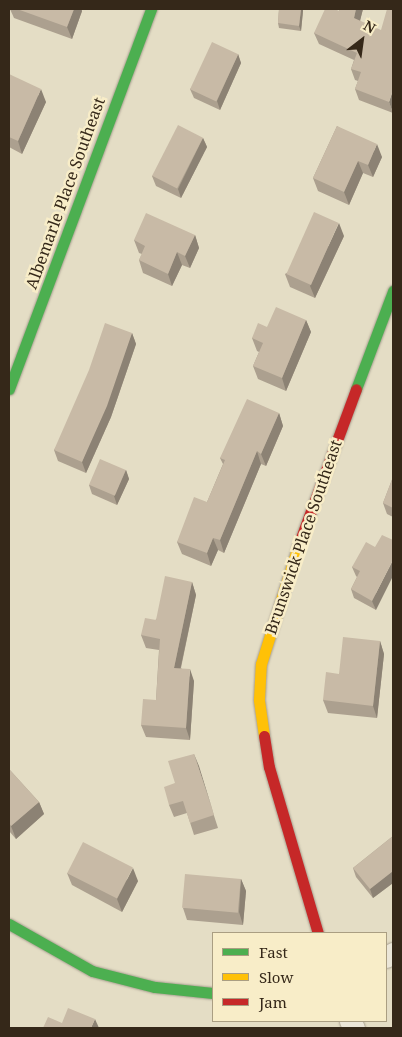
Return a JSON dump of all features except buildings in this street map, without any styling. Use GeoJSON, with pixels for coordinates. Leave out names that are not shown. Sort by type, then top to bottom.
{"type":"FeatureCollection","features":[{"type":"Feature","properties":{"kind":"street","name":"Albemarle Place Southeast"},"geometry":{"type":"LineString","coordinates":[[9,389],[151,9]]}},
{"type":"Feature","properties":{"kind":"street","name":"Brunswick Place Southeast"},"geometry":{"type":"LineString","coordinates":[[318,932],[269,767],[259,699],[261,664],[291,563],[393,291]]}},
{"type":"Feature","properties":{"kind":"street"},"geometry":{"type":"LineString","coordinates":[[9,924],[92,971],[155,987],[212,994]]}},
{"type":"Feature","properties":{"kind":"traffic: fast"},"geometry":{"type":"LineString","coordinates":[[9,389],[151,9]]}},
{"type":"Feature","properties":{"kind":"traffic: fast"},"geometry":{"type":"LineString","coordinates":[[356,389],[393,291]]}},
{"type":"Feature","properties":{"kind":"traffic: fast"},"geometry":{"type":"LineString","coordinates":[[9,924],[92,971],[155,987],[212,993]]}},
{"type":"Feature","properties":{"kind":"traffic: slow"},"geometry":{"type":"LineString","coordinates":[[264,736],[259,699],[261,664],[298,546]]}},
{"type":"Feature","properties":{"kind":"traffic: jam"},"geometry":{"type":"LineString","coordinates":[[298,546],[356,389]]}},
{"type":"Feature","properties":{"kind":"traffic: jam"},"geometry":{"type":"LineString","coordinates":[[264,736],[269,767],[318,932]]}}]}
